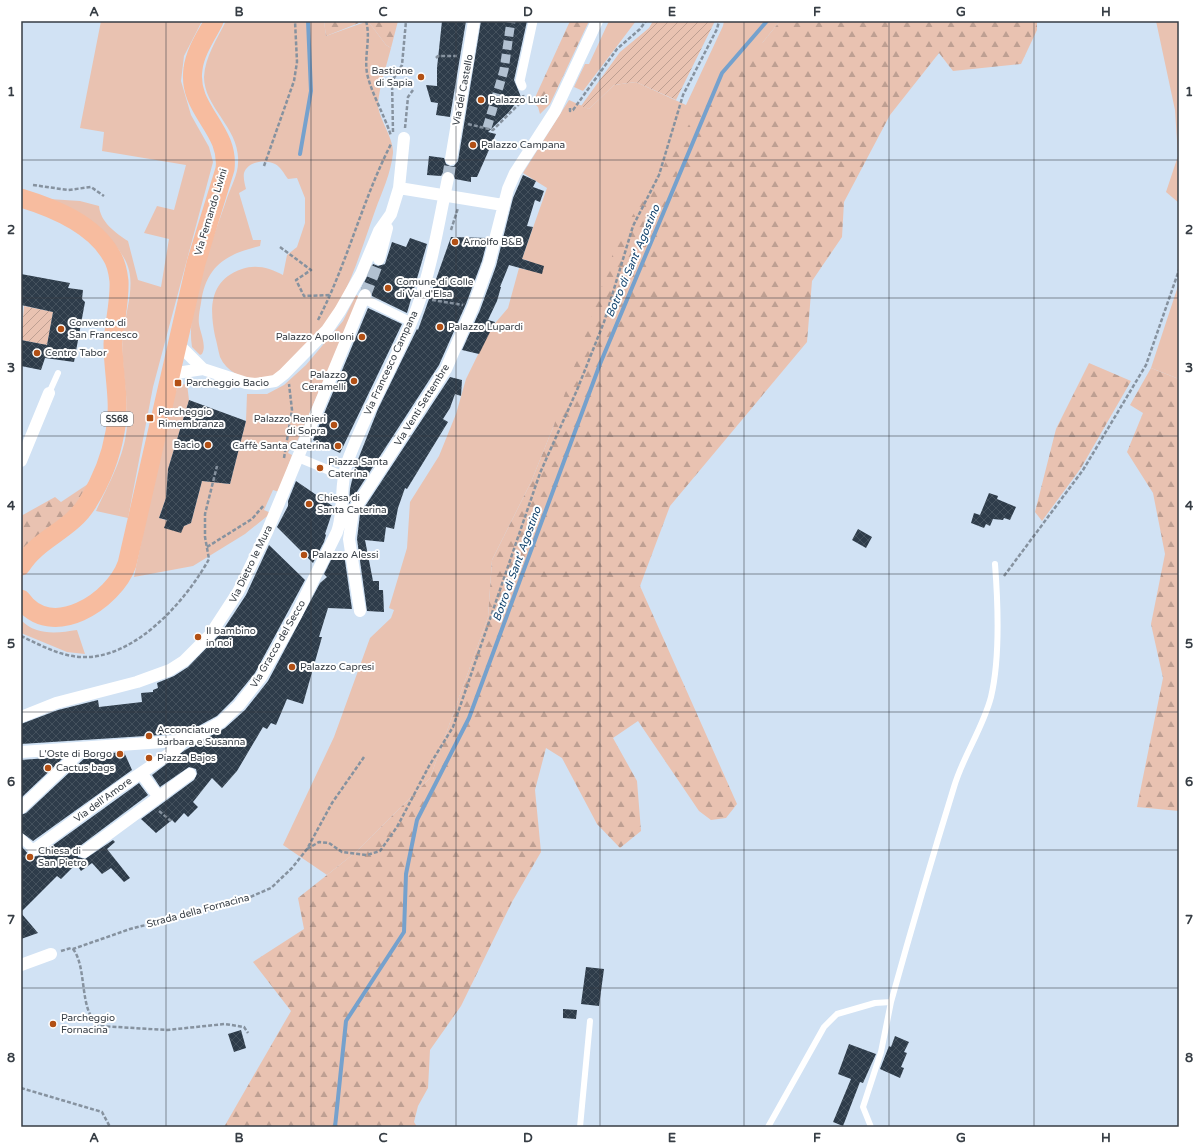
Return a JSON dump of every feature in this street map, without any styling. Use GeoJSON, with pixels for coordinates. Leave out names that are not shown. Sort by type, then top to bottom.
{"type":"FeatureCollection","features":[{"type":"Feature","properties":{"kind":"main road","name":"Via Fernando Livini"},"geometry":{"type":"LineString","coordinates":[[170,374],[199,251],[223,179],[226,164],[226,153],[223,142],[200,107],[194,92],[192,80],[196,55],[214,21]]}},
{"type":"Feature","properties":{"kind":"main road","name":"SS68"},"geometry":{"type":"LineString","coordinates":[[21,566],[34,551],[67,526],[82,512],[100,478],[113,442],[117,418],[114,336],[119,280],[112,256],[101,243],[70,217],[50,207],[25,191]]}},
{"type":"Feature","properties":{"kind":"main road","name":"SS68"},"geometry":{"type":"LineString","coordinates":[[21,209],[55,221],[101,243]]}},
{"type":"Feature","properties":{"kind":"main road"},"geometry":{"type":"LineString","coordinates":[[21,599],[36,613],[54,618],[64,617],[82,610],[100,600],[111,591],[120,579],[127,564],[133,542],[170,374]]}},
{"type":"Feature","properties":{"kind":"street","name":"Via del Castello"},"geometry":{"type":"LineString","coordinates":[[451,159],[474,21]]}},
{"type":"Feature","properties":{"kind":"street"},"geometry":{"type":"LineString","coordinates":[[522,86],[520,81],[533,21]]}},
{"type":"Feature","properties":{"kind":"street","name":"Via Venti Settembre"},"geometry":{"type":"LineString","coordinates":[[340,524],[354,510],[439,381],[473,307],[493,249],[503,205],[515,173],[555,111],[597,21]]}},
{"type":"Feature","properties":{"kind":"street"},"geometry":{"type":"LineString","coordinates":[[379,259],[398,188],[398,139]]}},
{"type":"Feature","properties":{"kind":"street","name":"Via Francesco Campana"},"geometry":{"type":"LineString","coordinates":[[340,524],[343,476],[358,436],[411,322],[420,298],[435,240],[448,178]]}},
{"type":"Feature","properties":{"kind":"street"},"geometry":{"type":"LineString","coordinates":[[398,188],[503,205]]}},
{"type":"Feature","properties":{"kind":"street"},"geometry":{"type":"LineString","coordinates":[[177,342],[203,369],[251,384],[275,381],[284,374],[327,330],[340,311],[361,274],[379,231],[391,214]]}},
{"type":"Feature","properties":{"kind":"street"},"geometry":{"type":"LineString","coordinates":[[365,297],[411,322]]}},
{"type":"Feature","properties":{"kind":"street","name":"Via Dietro le Mura"},"geometry":{"type":"LineString","coordinates":[[21,717],[56,703],[147,679],[178,666],[201,645],[224,615],[247,575],[280,503],[297,457],[365,297]]}},
{"type":"Feature","properties":{"kind":"street"},"geometry":{"type":"LineString","coordinates":[[170,374],[203,369]]}},
{"type":"Feature","properties":{"kind":"street"},"geometry":{"type":"LineString","coordinates":[[21,461],[49,393]]}},
{"type":"Feature","properties":{"kind":"street"},"geometry":{"type":"LineString","coordinates":[[297,457],[343,476]]}},
{"type":"Feature","properties":{"kind":"street"},"geometry":{"type":"LineString","coordinates":[[354,510],[350,522],[349,539],[360,611]]}},
{"type":"Feature","properties":{"kind":"street","name":"Via Gracco del Secco"},"geometry":{"type":"LineString","coordinates":[[23,754],[157,744],[185,740],[200,734],[221,722],[239,705],[256,685],[327,554],[340,524]]}},
{"type":"Feature","properties":{"kind":"street","name":"Via dell'Amore"},"geometry":{"type":"LineString","coordinates":[[21,838],[34,850],[175,750],[185,740]]}},
{"type":"Feature","properties":{"kind":"street"},"geometry":{"type":"LineString","coordinates":[[21,808],[83,749]]}},
{"type":"Feature","properties":{"kind":"street"},"geometry":{"type":"LineString","coordinates":[[141,773],[158,796]]}},
{"type":"Feature","properties":{"kind":"street"},"geometry":{"type":"LineString","coordinates":[[84,852],[158,796],[190,774]]}},
{"type":"Feature","properties":{"kind":"street"},"geometry":{"type":"LineString","coordinates":[[21,965],[51,954]]}},
{"type":"Feature","properties":{"kind":"lane"},"geometry":{"type":"LineString","coordinates":[[49,393],[58,373]]}},
{"type":"Feature","properties":{"kind":"lane"},"geometry":{"type":"LineString","coordinates":[[871,1127],[863,1107],[881,1052],[891,1002],[923,886],[955,782],[991,697],[996,652],[997,586],[995,564]]}},
{"type":"Feature","properties":{"kind":"lane"},"geometry":{"type":"LineString","coordinates":[[768,1127],[824,1027],[837,1014],[875,1003],[891,1002]]}},
{"type":"Feature","properties":{"kind":"lane"},"geometry":{"type":"LineString","coordinates":[[580,1127],[590,1021]]}},
{"type":"Feature","properties":{"kind":"path"},"geometry":{"type":"LineString","coordinates":[[264,166],[294,81],[296,62],[295,21]]}},
{"type":"Feature","properties":{"kind":"path"},"geometry":{"type":"LineString","coordinates":[[366,21],[368,29],[365,60],[368,76],[387,121],[398,139]]}},
{"type":"Feature","properties":{"kind":"path"},"geometry":{"type":"LineString","coordinates":[[398,139],[392,81],[402,65],[406,21]]}},
{"type":"Feature","properties":{"kind":"path"},"geometry":{"type":"LineString","coordinates":[[566,89],[575,93],[570,108],[572,110],[618,49],[640,29],[646,21]]}},
{"type":"Feature","properties":{"kind":"path"},"geometry":{"type":"LineString","coordinates":[[307,849],[319,842],[329,842],[342,852],[367,855],[380,850],[396,827],[429,766],[453,727],[540,473],[577,390],[604,322],[633,226],[659,175],[683,95],[717,29],[719,21]]}},
{"type":"Feature","properties":{"kind":"path"},"geometry":{"type":"LineString","coordinates":[[436,58],[438,56],[469,56]]}},
{"type":"Feature","properties":{"kind":"path"},"geometry":{"type":"LineString","coordinates":[[457,121],[493,130],[524,100],[522,86]]}},
{"type":"Feature","properties":{"kind":"path"},"geometry":{"type":"LineString","coordinates":[[314,327],[331,295],[373,182],[398,139],[408,97],[412,90]]}},
{"type":"Feature","properties":{"kind":"path"},"geometry":{"type":"LineString","coordinates":[[25,191],[68,190],[91,187],[104,196]]}},
{"type":"Feature","properties":{"kind":"path"},"geometry":{"type":"LineString","coordinates":[[451,231],[458,208],[465,209]]}},
{"type":"Feature","properties":{"kind":"path"},"geometry":{"type":"LineString","coordinates":[[280,247],[311,270],[296,280],[304,296],[331,295]]}},
{"type":"Feature","properties":{"kind":"path"},"geometry":{"type":"LineString","coordinates":[[997,586],[1083,470],[1125,402],[1146,365],[1179,270]]}},
{"type":"Feature","properties":{"kind":"path"},"geometry":{"type":"LineString","coordinates":[[420,298],[473,307]]}},
{"type":"Feature","properties":{"kind":"path"},"geometry":{"type":"LineString","coordinates":[[283,460],[292,410],[291,388],[284,374]]}},
{"type":"Feature","properties":{"kind":"path"},"geometry":{"type":"LineString","coordinates":[[21,636],[61,653],[81,657],[98,655],[125,646],[154,626],[175,607],[187,593],[209,560],[205,527],[206,514],[217,466]]}},
{"type":"Feature","properties":{"kind":"path"},"geometry":{"type":"LineString","coordinates":[[207,547],[252,519],[267,500]]}},
{"type":"Feature","properties":{"kind":"path","name":"Strada della Fornacina"},"geometry":{"type":"LineString","coordinates":[[248,1033],[244,1027],[226,1024],[167,1030],[100,1026],[94,1022],[88,1009],[78,957],[73,949],[130,929],[203,912],[241,901],[271,888],[292,868],[307,849],[332,803],[364,757]]}},
{"type":"Feature","properties":{"kind":"path"},"geometry":{"type":"LineString","coordinates":[[21,1088],[102,1112],[110,1127]]}},
{"type":"Feature","properties":{"kind":"green space"},"geometry":{"type":"Polygon","coordinates":[[[101,21],[202,21],[184,56],[181,81],[191,115],[209,147],[213,162],[153,387],[128,518],[96,511],[115,470],[126,437],[127,402],[123,365],[123,341],[131,284],[128,266],[117,248],[100,230],[91,223],[49,199],[80,201],[99,206],[105,222],[128,241],[138,280],[161,287],[169,239],[144,233],[157,206],[174,210],[186,165],[102,151],[104,132],[80,128],[101,21]]]}},
{"type":"Feature","properties":{"kind":"green space"},"geometry":{"type":"Polygon","coordinates":[[[226,21],[324,21],[326,36],[368,21],[386,45],[391,48],[381,83],[378,104],[380,115],[393,147],[392,160],[386,182],[351,278],[335,310],[314,338],[281,372],[269,377],[261,378],[245,377],[237,374],[224,364],[220,357],[215,336],[212,305],[214,296],[223,280],[242,269],[258,267],[273,270],[283,275],[287,255],[297,247],[305,223],[305,198],[297,178],[288,179],[277,165],[271,162],[262,161],[249,166],[244,173],[246,189],[239,193],[253,240],[261,240],[260,246],[237,253],[220,264],[213,271],[204,290],[199,313],[199,324],[204,347],[202,354],[200,355],[192,347],[191,330],[193,312],[202,272],[238,167],[237,151],[234,140],[229,129],[210,99],[204,77],[209,55],[226,21]]]}},
{"type":"Feature","properties":{"kind":"green space"},"geometry":{"type":"Polygon","coordinates":[[[324,21],[364,21],[326,36],[324,21]]]}},
{"type":"Feature","properties":{"kind":"green space"},"geometry":{"type":"Polygon","coordinates":[[[368,21],[398,21],[391,48],[386,45],[368,21]]]}},
{"type":"Feature","properties":{"kind":"green space"},"geometry":{"type":"Polygon","coordinates":[[[570,21],[589,21],[550,104],[540,114],[538,107],[533,102],[570,21]]]}},
{"type":"Feature","properties":{"kind":"green space"},"geometry":{"type":"Polygon","coordinates":[[[609,21],[636,21],[583,91],[574,87],[585,64],[589,64],[609,21]]]}},
{"type":"Feature","properties":{"kind":"green space"},"geometry":{"type":"Polygon","coordinates":[[[653,21],[715,21],[676,100],[636,82],[614,85],[589,109],[581,106],[620,52],[649,28],[653,21]]]}},
{"type":"Feature","properties":{"kind":"green space"},"geometry":{"type":"Polygon","coordinates":[[[724,21],[780,21],[763,42],[554,425],[531,482],[492,560],[488,617],[430,778],[356,852],[327,875],[283,845],[334,737],[370,638],[391,618],[394,610],[389,608],[407,548],[410,502],[439,456],[456,414],[466,379],[491,328],[508,308],[519,268],[527,270],[529,261],[522,259],[547,188],[523,173],[569,100],[589,109],[614,85],[636,82],[686,105],[724,21]]]}},
{"type":"Feature","properties":{"kind":"green space"},"geometry":{"type":"Polygon","coordinates":[[[780,21],[1037,21],[1037,30],[1021,64],[953,71],[939,53],[890,115],[844,202],[842,237],[812,281],[807,342],[670,506],[640,586],[737,804],[726,818],[711,820],[699,811],[638,721],[613,738],[637,781],[641,831],[620,848],[597,824],[562,758],[546,748],[535,790],[541,852],[512,902],[461,1006],[430,1050],[428,1088],[418,1106],[414,1122],[417,1127],[224,1127],[291,1011],[253,962],[304,929],[298,898],[356,852],[430,778],[488,617],[492,560],[531,482],[554,425],[618,239],[698,110],[763,42],[780,21]]]}},
{"type":"Feature","properties":{"kind":"green space"},"geometry":{"type":"Polygon","coordinates":[[[1156,21],[1179,21],[1179,203],[1166,192],[1178,156],[1175,110],[1156,21]]]}},
{"type":"Feature","properties":{"kind":"green space"},"geometry":{"type":"Polygon","coordinates":[[[1179,283],[1179,379],[1151,368],[1179,283]]]}},
{"type":"Feature","properties":{"kind":"green space"},"geometry":{"type":"Polygon","coordinates":[[[356,295],[360,297],[296,444],[292,442],[288,453],[292,455],[279,492],[273,490],[264,510],[271,513],[245,534],[193,566],[134,577],[156,471],[174,395],[179,385],[187,384],[189,400],[168,469],[166,498],[159,518],[184,526],[191,523],[202,481],[230,484],[246,421],[247,394],[267,394],[284,385],[306,365],[343,321],[356,295]]]}},
{"type":"Feature","properties":{"kind":"green space"},"geometry":{"type":"Polygon","coordinates":[[[24,306],[53,312],[47,345],[21,340],[24,306]]]}},
{"type":"Feature","properties":{"kind":"green space"},"geometry":{"type":"Polygon","coordinates":[[[1089,363],[1131,381],[1081,468],[1042,521],[1035,512],[1056,429],[1089,363]]]}},
{"type":"Feature","properties":{"kind":"green space"},"geometry":{"type":"Polygon","coordinates":[[[1151,368],[1179,379],[1179,811],[1137,807],[1163,678],[1151,624],[1165,554],[1153,493],[1127,452],[1143,413],[1130,405],[1151,368]]]}},
{"type":"Feature","properties":{"kind":"green space"},"geometry":{"type":"Polygon","coordinates":[[[88,484],[76,504],[69,512],[21,550],[21,516],[55,497],[61,502],[88,484]]]}},
{"type":"Feature","properties":{"kind":"green space"},"geometry":{"type":"Polygon","coordinates":[[[21,620],[33,629],[40,631],[62,632],[77,630],[85,654],[67,652],[21,633],[21,620]]]}},
{"type":"Feature","properties":{"kind":"building"},"geometry":{"type":"Polygon","coordinates":[[[442,21],[466,21],[450,117],[436,115],[438,103],[431,102],[426,85],[437,86],[437,68],[442,21]]]}},
{"type":"Feature","properties":{"kind":"building"},"geometry":{"type":"Polygon","coordinates":[[[481,21],[527,21],[514,80],[521,97],[508,113],[488,132],[496,134],[477,177],[471,177],[471,182],[455,179],[453,173],[449,171],[443,173],[441,176],[427,175],[429,156],[444,158],[446,164],[450,166],[454,166],[458,161],[481,21]]]}},
{"type":"Feature","properties":{"kind":"building"},"geometry":{"type":"Polygon","coordinates":[[[523,175],[536,181],[533,187],[544,191],[540,202],[535,200],[527,226],[533,227],[522,259],[544,266],[542,274],[509,265],[500,287],[497,301],[488,320],[495,322],[479,354],[462,350],[480,310],[496,266],[513,198],[523,175]]]}},
{"type":"Feature","properties":{"kind":"building"},"geometry":{"type":"Polygon","coordinates":[[[451,237],[488,238],[482,261],[466,304],[439,365],[349,504],[350,489],[355,467],[378,409],[417,329],[418,330],[451,237]]]}},
{"type":"Feature","properties":{"kind":"building","name":"Comune di Colle di Val d'Elsa"},"geometry":{"type":"Polygon","coordinates":[[[410,238],[427,244],[407,313],[372,296],[371,291],[368,288],[361,289],[373,264],[378,266],[385,264],[392,242],[406,247],[410,238]]]}},
{"type":"Feature","properties":{"kind":"building"},"geometry":{"type":"Polygon","coordinates":[[[21,274],[70,283],[68,288],[83,290],[82,299],[85,302],[74,362],[45,358],[41,370],[21,366],[21,340],[47,345],[53,312],[21,305],[21,274]]]}},
{"type":"Feature","properties":{"kind":"building"},"geometry":{"type":"Polygon","coordinates":[[[368,308],[402,324],[340,453],[313,440],[368,308]]]}},
{"type":"Feature","properties":{"kind":"building"},"geometry":{"type":"Polygon","coordinates":[[[450,377],[462,380],[461,396],[455,394],[450,408],[443,419],[448,422],[407,489],[405,488],[398,508],[394,529],[386,527],[384,542],[365,540],[373,581],[379,581],[379,590],[383,590],[384,612],[367,611],[357,539],[360,514],[450,377]]]}},
{"type":"Feature","properties":{"kind":"building","name":"Bacìo"},"geometry":{"type":"Polygon","coordinates":[[[189,400],[246,421],[230,484],[202,481],[191,523],[184,526],[181,533],[164,528],[167,520],[159,518],[166,498],[168,469],[189,400]]]}},
{"type":"Feature","properties":{"kind":"building"},"geometry":{"type":"Polygon","coordinates":[[[296,481],[334,507],[325,534],[324,542],[313,563],[277,527],[288,506],[288,501],[296,481]]]}},
{"type":"Feature","properties":{"kind":"building"},"geometry":{"type":"Polygon","coordinates":[[[989,493],[998,496],[997,499],[1016,507],[1010,520],[1004,518],[1003,520],[993,519],[990,526],[986,524],[984,528],[971,523],[974,513],[980,515],[989,493]]]}},
{"type":"Feature","properties":{"kind":"building"},"geometry":{"type":"Polygon","coordinates":[[[858,529],[872,537],[866,548],[852,540],[858,529]]]}},
{"type":"Feature","properties":{"kind":"building"},"geometry":{"type":"Polygon","coordinates":[[[269,545],[305,580],[255,673],[233,700],[217,716],[193,729],[176,734],[21,744],[21,724],[58,710],[98,700],[99,707],[142,702],[141,693],[153,692],[153,690],[158,688],[157,683],[174,676],[188,667],[221,633],[246,595],[269,545]]]}},
{"type":"Feature","properties":{"kind":"building"},"geometry":{"type":"Polygon","coordinates":[[[335,552],[344,554],[352,609],[328,608],[319,637],[322,637],[303,704],[287,699],[276,725],[271,723],[267,729],[263,727],[237,771],[222,788],[212,778],[193,802],[198,807],[188,817],[184,813],[175,823],[172,820],[156,833],[141,819],[194,780],[197,774],[196,769],[189,767],[160,787],[152,775],[185,750],[225,728],[245,710],[268,681],[320,583],[327,577],[324,574],[335,552]]]}},
{"type":"Feature","properties":{"kind":"building"},"geometry":{"type":"Polygon","coordinates":[[[124,752],[132,770],[33,841],[21,832],[21,815],[26,813],[88,755],[124,752]]]}},
{"type":"Feature","properties":{"kind":"building"},"geometry":{"type":"Polygon","coordinates":[[[60,757],[62,759],[21,798],[21,760],[60,757]]]}},
{"type":"Feature","properties":{"kind":"building"},"geometry":{"type":"Polygon","coordinates":[[[139,783],[148,795],[80,846],[77,852],[78,857],[85,859],[113,840],[115,842],[107,849],[130,878],[124,882],[111,868],[102,874],[92,863],[81,871],[76,864],[61,879],[57,876],[21,912],[21,846],[31,857],[38,856],[139,783]]]}},
{"type":"Feature","properties":{"kind":"building"},"geometry":{"type":"Polygon","coordinates":[[[21,913],[38,933],[21,939],[21,913]]]}},
{"type":"Feature","properties":{"kind":"building"},"geometry":{"type":"Polygon","coordinates":[[[586,967],[604,969],[599,1006],[581,1004],[586,967]]]}},
{"type":"Feature","properties":{"kind":"building"},"geometry":{"type":"Polygon","coordinates":[[[563,1009],[577,1010],[576,1019],[563,1018],[563,1009]]]}},
{"type":"Feature","properties":{"kind":"building"},"geometry":{"type":"Polygon","coordinates":[[[241,1030],[246,1048],[234,1052],[228,1034],[241,1030]]]}},
{"type":"Feature","properties":{"kind":"building"},"geometry":{"type":"Polygon","coordinates":[[[895,1036],[909,1042],[904,1052],[907,1053],[901,1067],[904,1068],[900,1078],[880,1069],[889,1046],[891,1047],[895,1036]]]}},
{"type":"Feature","properties":{"kind":"building"},"geometry":{"type":"Polygon","coordinates":[[[849,1044],[876,1054],[863,1083],[860,1082],[843,1126],[833,1122],[851,1079],[838,1074],[849,1044]]]}},
{"type":"Feature","properties":{"kind":"waterway"},"geometry":{"type":"LineString","coordinates":[[300,154],[311,91],[308,21]]}},
{"type":"Feature","properties":{"kind":"waterway","name":"Botro di Sant' Agostino"},"geometry":{"type":"LineString","coordinates":[[335,1127],[346,1021],[404,932],[406,874],[417,820],[469,718],[600,364],[722,73],[767,21]]}},
{"type":"Feature","properties":{"kind":"tunnel"},"geometry":{"type":"LineString","coordinates":[[487,128],[504,70],[511,21]]}},
{"type":"Feature","properties":{"kind":"tunnel"},"geometry":{"type":"LineString","coordinates":[[448,178],[451,159]]}},
{"type":"Feature","properties":{"kind":"tunnel"},"geometry":{"type":"LineString","coordinates":[[365,295],[379,259]]}},
{"type":"Feature","properties":{"kind":"place","name":"Bastione di Sapia"},"geometry":{"type":"Point","coordinates":[421,77]}},
{"type":"Feature","properties":{"kind":"place","name":"Palazzo Luci"},"geometry":{"type":"Point","coordinates":[481,100]}},
{"type":"Feature","properties":{"kind":"place","name":"Palazzo Campana"},"geometry":{"type":"Point","coordinates":[473,145]}},
{"type":"Feature","properties":{"kind":"place","name":"Arnolfo B&B"},"geometry":{"type":"Point","coordinates":[455,242]}},
{"type":"Feature","properties":{"kind":"place","name":"Comune di Colle di Val d'Elsa"},"geometry":{"type":"Point","coordinates":[388,288]}},
{"type":"Feature","properties":{"kind":"place","name":"Palazzo Lupardi"},"geometry":{"type":"Point","coordinates":[440,327]}},
{"type":"Feature","properties":{"kind":"place","name":"Convento di San Francesco"},"geometry":{"type":"Point","coordinates":[61,329]}},
{"type":"Feature","properties":{"kind":"place","name":"Palazzo Apolloni"},"geometry":{"type":"Point","coordinates":[362,337]}},
{"type":"Feature","properties":{"kind":"place","name":"Centro Tabor"},"geometry":{"type":"Point","coordinates":[37,353]}},
{"type":"Feature","properties":{"kind":"place","name":"Palazzo Ceramelli"},"geometry":{"type":"Point","coordinates":[354,381]}},
{"type":"Feature","properties":{"kind":"place","name":"Parcheggio Bacìo"},"geometry":{"type":"Point","coordinates":[178,383]}},
{"type":"Feature","properties":{"kind":"place","name":"Parcheggio Rimembranza"},"geometry":{"type":"Point","coordinates":[150,418]}},
{"type":"Feature","properties":{"kind":"place","name":"Palazzo Renieri di Sopra"},"geometry":{"type":"Point","coordinates":[334,425]}},
{"type":"Feature","properties":{"kind":"place","name":"Bacìo"},"geometry":{"type":"Point","coordinates":[208,445]}},
{"type":"Feature","properties":{"kind":"place","name":"Caffè Santa Caterina"},"geometry":{"type":"Point","coordinates":[338,446]}},
{"type":"Feature","properties":{"kind":"place","name":"Piazza Santa Caterina"},"geometry":{"type":"Point","coordinates":[320,468]}},
{"type":"Feature","properties":{"kind":"place","name":"Chiesa di Santa Caterina"},"geometry":{"type":"Point","coordinates":[309,504]}},
{"type":"Feature","properties":{"kind":"place","name":"Palazzo Alessi"},"geometry":{"type":"Point","coordinates":[304,555]}},
{"type":"Feature","properties":{"kind":"place","name":"Il bambino in noi"},"geometry":{"type":"Point","coordinates":[198,637]}},
{"type":"Feature","properties":{"kind":"place","name":"Palazzo Capresi"},"geometry":{"type":"Point","coordinates":[292,667]}},
{"type":"Feature","properties":{"kind":"place","name":"Acconciature barbara e Susanna"},"geometry":{"type":"Point","coordinates":[149,736]}},
{"type":"Feature","properties":{"kind":"place","name":"L'Oste di Borgo"},"geometry":{"type":"Point","coordinates":[120,754]}},
{"type":"Feature","properties":{"kind":"place","name":"Piazza Bajos"},"geometry":{"type":"Point","coordinates":[149,758]}},
{"type":"Feature","properties":{"kind":"place","name":"Cactus bags"},"geometry":{"type":"Point","coordinates":[48,768]}},
{"type":"Feature","properties":{"kind":"place","name":"Chiesa di San Pietro"},"geometry":{"type":"Point","coordinates":[30,857]}},
{"type":"Feature","properties":{"kind":"place","name":"Parcheggio Fornacina"},"geometry":{"type":"Point","coordinates":[53,1024]}}]}
